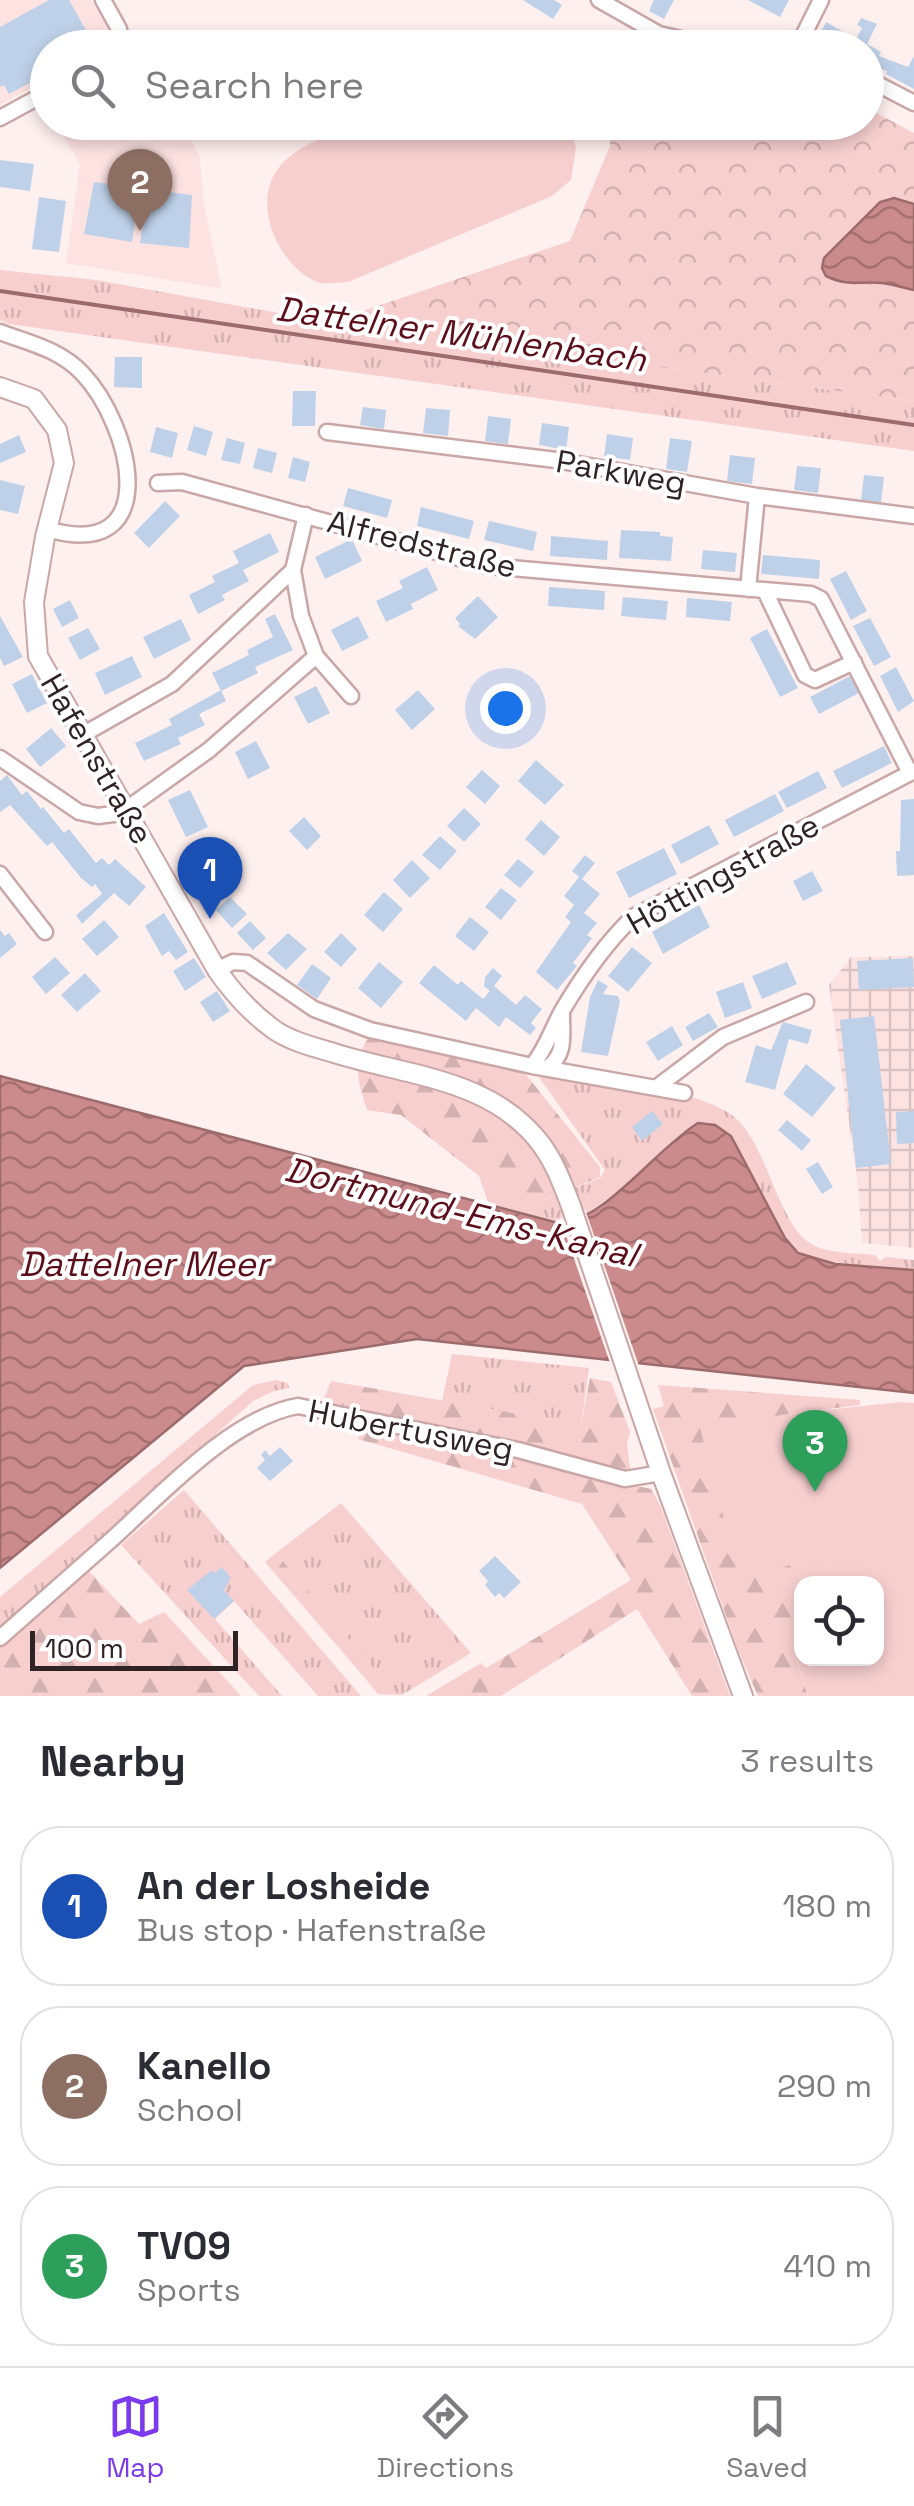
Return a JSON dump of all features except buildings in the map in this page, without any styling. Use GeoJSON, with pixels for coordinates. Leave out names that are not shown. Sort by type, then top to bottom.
{"type":"FeatureCollection","features":[{"type":"Feature","properties":{"kind":"street"},"geometry":{"type":"LineString","coordinates":[[103,0],[118,30]]}},
{"type":"Feature","properties":{"kind":"street"},"geometry":{"type":"LineString","coordinates":[[599,0],[652,30]]}},
{"type":"Feature","properties":{"kind":"street"},"geometry":{"type":"LineString","coordinates":[[806,30],[820,0]]}},
{"type":"Feature","properties":{"kind":"street"},"geometry":{"type":"LineString","coordinates":[[884,87],[914,102]]}},
{"type":"Feature","properties":{"kind":"street"},"geometry":{"type":"LineString","coordinates":[[0,118],[30,102]]}},
{"type":"Feature","properties":{"kind":"street"},"geometry":{"type":"LineString","coordinates":[[0,332],[55,352],[80,370],[104,403],[121,438],[127,495],[115,524],[104,532],[87,536],[46,529]]}},
{"type":"Feature","properties":{"kind":"street","name":"Hafenstraße"},"geometry":{"type":"LineString","coordinates":[[0,386],[34,399],[57,430],[64,463],[46,529],[34,602],[38,656],[218,970],[254,1013],[290,1038],[384,1069],[452,1083],[494,1102],[521,1122],[542,1145],[571,1206],[661,1473],[743,1696]]}},
{"type":"Feature","properties":{"kind":"street","name":"Parkweg"},"geometry":{"type":"LineString","coordinates":[[328,432],[556,460],[757,496],[914,516]]}},
{"type":"Feature","properties":{"kind":"street","name":"Alfredstraße"},"geometry":{"type":"LineString","coordinates":[[158,483],[182,482],[488,566],[812,594],[821,599],[912,772]]}},
{"type":"Feature","properties":{"kind":"street"},"geometry":{"type":"LineString","coordinates":[[748,589],[757,496]]}},
{"type":"Feature","properties":{"kind":"street"},"geometry":{"type":"LineString","coordinates":[[306,515],[293,570],[301,616],[316,656],[351,696]]}},
{"type":"Feature","properties":{"kind":"street"},"geometry":{"type":"LineString","coordinates":[[84,734],[172,684],[293,570]]}},
{"type":"Feature","properties":{"kind":"street"},"geometry":{"type":"LineString","coordinates":[[766,590],[805,674],[815,680],[854,662]]}},
{"type":"Feature","properties":{"kind":"street"},"geometry":{"type":"LineString","coordinates":[[0,758],[79,812],[98,816],[126,810],[209,750],[316,656]]}},
{"type":"Feature","properties":{"kind":"street","name":"Höttingstraße"},"geometry":{"type":"LineString","coordinates":[[540,1067],[542,1053],[562,1012],[609,940],[633,917],[912,772]]}},
{"type":"Feature","properties":{"kind":"street"},"geometry":{"type":"LineString","coordinates":[[0,874],[46,932]]}},
{"type":"Feature","properties":{"kind":"street"},"geometry":{"type":"LineString","coordinates":[[218,970],[233,962],[247,963],[300,1002],[328,1017],[370,1030],[684,1093]]}},
{"type":"Feature","properties":{"kind":"street"},"geometry":{"type":"LineString","coordinates":[[657,1087],[723,1036],[806,1002]]}},
{"type":"Feature","properties":{"kind":"street","name":"Hubertusweg"},"geometry":{"type":"LineString","coordinates":[[0,1638],[180,1478],[239,1430],[272,1410],[298,1406],[315,1409],[518,1450],[625,1479],[661,1473]]}},
{"type":"Feature","properties":{"kind":"shaded area"},"geometry":{"type":"Polygon","coordinates":[[[0,0],[91,0],[106,30],[30,30],[30,88],[0,105],[0,0]]]}},
{"type":"Feature","properties":{"kind":"shaded area"},"geometry":{"type":"Polygon","coordinates":[[[66,140],[191,140],[200,157],[203,199],[222,289],[66,263],[80,164],[66,140]]]}},
{"type":"Feature","properties":{"kind":"shaded area"},"geometry":{"type":"Polygon","coordinates":[[[914,956],[914,1248],[862,1243],[858,1184],[829,985],[851,957],[914,956]]]}},
{"type":"Feature","properties":{"kind":"green space"},"geometry":{"type":"Polygon","coordinates":[[[884,117],[914,133],[914,401],[350,326],[351,315],[570,241],[610,140],[884,140],[884,117]]]}},
{"type":"Feature","properties":{"kind":"green space"},"geometry":{"type":"Polygon","coordinates":[[[574,140],[576,148],[571,180],[552,196],[348,282],[328,283],[317,282],[292,264],[274,236],[267,205],[269,189],[281,165],[313,142],[574,140]]]}},
{"type":"Feature","properties":{"kind":"green space"},"geometry":{"type":"Polygon","coordinates":[[[674,140],[731,140],[733,157],[677,165],[674,140]]]}},
{"type":"Feature","properties":{"kind":"green space"},"geometry":{"type":"Polygon","coordinates":[[[0,270],[96,280],[350,326],[914,401],[914,451],[9,324],[0,320],[0,270]]]}},
{"type":"Feature","properties":{"kind":"green space"},"geometry":{"type":"Polygon","coordinates":[[[370,1036],[523,1071],[600,1167],[600,1177],[533,1204],[514,1198],[479,1176],[401,1115],[367,1110],[358,1063],[370,1036]]]}},
{"type":"Feature","properties":{"kind":"green space"},"geometry":{"type":"Polygon","coordinates":[[[536,1073],[661,1089],[729,1113],[752,1139],[787,1215],[808,1242],[831,1251],[875,1255],[880,1261],[886,1257],[914,1260],[914,1270],[824,1263],[799,1253],[777,1227],[740,1153],[714,1127],[682,1132],[626,1186],[575,1221],[562,1224],[489,1205],[479,1176],[514,1198],[533,1204],[600,1178],[605,1170],[536,1073]]]}},
{"type":"Feature","properties":{"kind":"green space"},"geometry":{"type":"Polygon","coordinates":[[[452,1354],[589,1368],[581,1425],[442,1401],[452,1354]]]}},
{"type":"Feature","properties":{"kind":"green space"},"geometry":{"type":"Polygon","coordinates":[[[590,1378],[611,1382],[630,1432],[627,1444],[632,1485],[651,1489],[661,1507],[730,1696],[692,1696],[637,1609],[501,1696],[426,1696],[481,1663],[486,1668],[631,1580],[582,1504],[358,1439],[365,1413],[322,1404],[331,1381],[581,1425],[590,1378]]]}},
{"type":"Feature","properties":{"kind":"green space"},"geometry":{"type":"Polygon","coordinates":[[[276,1380],[288,1383],[289,1388],[253,1401],[0,1627],[0,1597],[253,1385],[276,1380]]]}},
{"type":"Feature","properties":{"kind":"green space"},"geometry":{"type":"Polygon","coordinates":[[[658,1385],[860,1400],[860,1405],[788,1414],[829,1576],[794,1576],[794,1666],[799,1666],[808,1696],[758,1696],[653,1409],[664,1406],[658,1385]]]}},
{"type":"Feature","properties":{"kind":"green space"},"geometry":{"type":"Polygon","coordinates":[[[914,1403],[914,1696],[808,1696],[799,1666],[884,1666],[884,1576],[829,1576],[824,1555],[740,1580],[700,1428],[788,1414],[914,1403]]]}},
{"type":"Feature","properties":{"kind":"green space"},"geometry":{"type":"Polygon","coordinates":[[[184,1490],[361,1696],[318,1696],[234,1601],[215,1619],[282,1696],[259,1696],[121,1545],[184,1490]]]}},
{"type":"Feature","properties":{"kind":"green space"},"geometry":{"type":"Polygon","coordinates":[[[341,1503],[471,1653],[402,1695],[378,1694],[364,1677],[373,1668],[276,1553],[341,1503]]]}},
{"type":"Feature","properties":{"kind":"green space"},"geometry":{"type":"Polygon","coordinates":[[[276,1553],[373,1668],[364,1677],[265,1562],[276,1553]]]}},
{"type":"Feature","properties":{"kind":"green space"},"geometry":{"type":"Polygon","coordinates":[[[87,1569],[139,1624],[164,1612],[241,1696],[0,1696],[0,1646],[87,1569]]]}},
{"type":"Feature","properties":{"kind":"water"},"geometry":{"type":"Polygon","coordinates":[[[894,198],[914,204],[914,290],[882,283],[848,283],[826,276],[822,268],[824,258],[880,202],[894,198]]]}},
{"type":"Feature","properties":{"kind":"water","name":"Dattelner Meer"},"geometry":{"type":"Polygon","coordinates":[[[0,1076],[562,1224],[598,1208],[698,1123],[715,1125],[731,1136],[785,1238],[798,1253],[835,1264],[914,1270],[914,1393],[417,1339],[244,1366],[0,1568],[0,1076]]]}},
{"type":"Feature","properties":{"kind":"pier"},"geometry":{"type":"Polygon","coordinates":[[[585,1209],[639,1366],[610,1363],[560,1218],[585,1209]]]}},
{"type":"Feature","properties":{"kind":"waterway","name":"Dattelner Mühlenbach"},"geometry":{"type":"LineString","coordinates":[[0,291],[914,425]]}},
{"type":"Feature","properties":{"kind":"place","name":"Kanello"},"geometry":{"type":"Point","coordinates":[140,231]}},
{"type":"Feature","properties":{"kind":"place","name":"An der Losheide"},"geometry":{"type":"Point","coordinates":[210,919]}},
{"type":"Feature","properties":{"kind":"place","name":"TV09"},"geometry":{"type":"Point","coordinates":[815,1492]}},
{"type":"Feature","properties":{"kind":"water label","name":"Dortmund-Ems-Kanal"},"geometry":{"type":"Point","coordinates":[461,1212]}}]}
